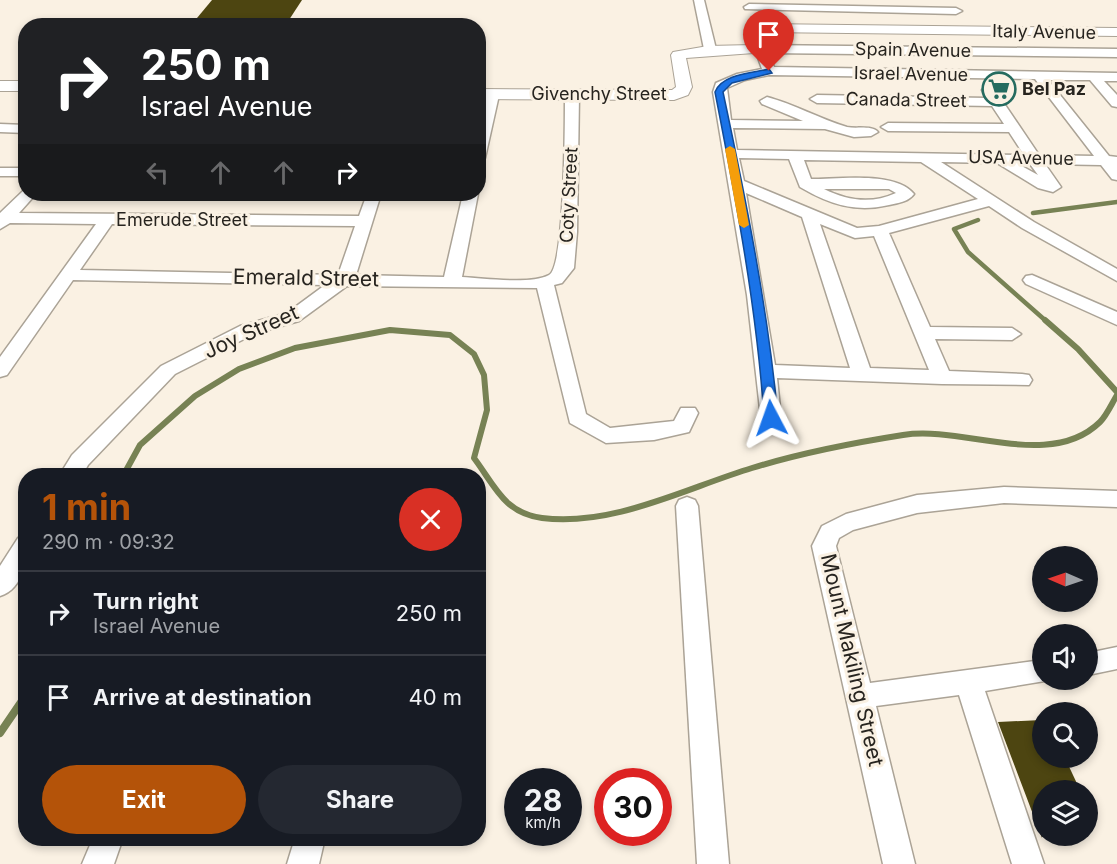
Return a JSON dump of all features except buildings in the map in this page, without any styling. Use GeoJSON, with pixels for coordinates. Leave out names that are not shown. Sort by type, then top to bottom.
{"type":"FeatureCollection","features":[{"type":"Feature","properties":{"kind":"street"},"geometry":{"type":"LineString","coordinates":[[699,0],[710,49]]}},
{"type":"Feature","properties":{"kind":"street"},"geometry":{"type":"LineString","coordinates":[[769,71],[748,4],[891,5],[956,11]]}},
{"type":"Feature","properties":{"kind":"street"},"geometry":{"type":"LineString","coordinates":[[891,5],[933,74]]}},
{"type":"Feature","properties":{"kind":"street","name":"Italy Avenue"},"geometry":{"type":"LineString","coordinates":[[755,28],[1114,36]]}},
{"type":"Feature","properties":{"kind":"street","name":"Spain Avenue"},"geometry":{"type":"LineString","coordinates":[[710,49],[1117,53]]}},
{"type":"Feature","properties":{"kind":"street","name":"Givenchy Street"},"geometry":{"type":"LineString","coordinates":[[486,95],[649,96],[682,92],[684,87],[678,55],[699,54],[710,49]]}},
{"type":"Feature","properties":{"kind":"street","name":"Israel Avenue"},"geometry":{"type":"LineString","coordinates":[[725,124],[719,92],[721,86],[741,77],[769,71],[1117,77]]}},
{"type":"Feature","properties":{"kind":"street"},"geometry":{"type":"LineString","coordinates":[[978,75],[1053,187],[1043,185],[998,157]]}},
{"type":"Feature","properties":{"kind":"street"},"geometry":{"type":"LineString","coordinates":[[1039,76],[1111,161],[1117,176]]}},
{"type":"Feature","properties":{"kind":"street"},"geometry":{"type":"LineString","coordinates":[[1092,76],[1117,103]]}},
{"type":"Feature","properties":{"kind":"street"},"geometry":{"type":"LineString","coordinates":[[0,86],[18,86]]}},
{"type":"Feature","properties":{"kind":"street","name":"Coty Street"},"geometry":{"type":"LineString","coordinates":[[544,283],[556,279],[565,268],[572,188],[572,95]]}},
{"type":"Feature","properties":{"kind":"street","name":"Canada Street"},"geometry":{"type":"LineString","coordinates":[[817,99],[996,102]]}},
{"type":"Feature","properties":{"kind":"street"},"geometry":{"type":"LineString","coordinates":[[767,101],[826,125],[854,133],[871,132]]}},
{"type":"Feature","properties":{"kind":"street"},"geometry":{"type":"LineString","coordinates":[[771,418],[767,371],[738,184],[725,124],[826,125]]}},
{"type":"Feature","properties":{"kind":"street"},"geometry":{"type":"LineString","coordinates":[[888,127],[1014,128]]}},
{"type":"Feature","properties":{"kind":"street"},"geometry":{"type":"LineString","coordinates":[[0,129],[18,129]]}},
{"type":"Feature","properties":{"kind":"street","name":"USA Avenue"},"geometry":{"type":"LineString","coordinates":[[731,154],[925,158],[998,157],[1111,161]]}},
{"type":"Feature","properties":{"kind":"street"},"geometry":{"type":"LineString","coordinates":[[795,155],[805,184],[834,200],[857,207],[906,194],[891,184],[805,184]]}},
{"type":"Feature","properties":{"kind":"street"},"geometry":{"type":"LineString","coordinates":[[925,158],[1028,225],[1117,276]]}},
{"type":"Feature","properties":{"kind":"street"},"geometry":{"type":"LineString","coordinates":[[0,172],[18,172]]}},
{"type":"Feature","properties":{"kind":"street"},"geometry":{"type":"LineString","coordinates":[[738,184],[846,231],[880,231],[995,204]]}},
{"type":"Feature","properties":{"kind":"street"},"geometry":{"type":"LineString","coordinates":[[2,220],[21,201]]}},
{"type":"Feature","properties":{"kind":"street"},"geometry":{"type":"LineString","coordinates":[[346,278],[363,221],[372,201]]}},
{"type":"Feature","properties":{"kind":"street"},"geometry":{"type":"LineString","coordinates":[[452,282],[469,201]]}},
{"type":"Feature","properties":{"kind":"street"},"geometry":{"type":"LineString","coordinates":[[810,217],[862,374]]}},
{"type":"Feature","properties":{"kind":"street"},"geometry":{"type":"LineString","coordinates":[[0,371],[107,219]]}},
{"type":"Feature","properties":{"kind":"street","name":"Emerude Street"},"geometry":{"type":"LineString","coordinates":[[2,220],[363,221]]}},
{"type":"Feature","properties":{"kind":"street"},"geometry":{"type":"LineString","coordinates":[[880,231],[942,378]]}},
{"type":"Feature","properties":{"kind":"street","name":"Emerald Street"},"geometry":{"type":"LineString","coordinates":[[68,275],[544,283]]}},
{"type":"Feature","properties":{"kind":"street","name":"Joy Street"},"geometry":{"type":"LineString","coordinates":[[75,468],[80,460],[168,370],[247,330],[293,316],[346,278]]}},
{"type":"Feature","properties":{"kind":"street"},"geometry":{"type":"LineString","coordinates":[[1032,280],[1117,320]]}},
{"type":"Feature","properties":{"kind":"street"},"geometry":{"type":"LineString","coordinates":[[544,283],[577,418],[606,436],[654,433],[682,427],[688,413]]}},
{"type":"Feature","properties":{"kind":"street"},"geometry":{"type":"LineString","coordinates":[[923,333],[1011,334]]}},
{"type":"Feature","properties":{"kind":"street"},"geometry":{"type":"LineString","coordinates":[[767,371],[1022,380]]}},
{"type":"Feature","properties":{"kind":"street","name":"Mount Makiling Street"},"geometry":{"type":"LineString","coordinates":[[899,864],[824,546],[830,532],[846,523],[917,504],[1004,495],[1117,500]]}},
{"type":"Feature","properties":{"kind":"street"},"geometry":{"type":"LineString","coordinates":[[687,506],[713,864]]}},
{"type":"Feature","properties":{"kind":"street"},"geometry":{"type":"LineString","coordinates":[[0,586],[18,558]]}},
{"type":"Feature","properties":{"kind":"street"},"geometry":{"type":"LineString","coordinates":[[1098,662],[1117,658]]}},
{"type":"Feature","properties":{"kind":"street"},"geometry":{"type":"LineString","coordinates":[[861,696],[969,684],[1032,674]]}},
{"type":"Feature","properties":{"kind":"street"},"geometry":{"type":"LineString","coordinates":[[969,684],[1028,864]]}},
{"type":"Feature","properties":{"kind":"street"},"geometry":{"type":"LineString","coordinates":[[98,864],[105,846]]}},
{"type":"Feature","properties":{"kind":"street"},"geometry":{"type":"LineString","coordinates":[[303,864],[308,846]]}},
{"type":"Feature","properties":{"kind":"waterway"},"geometry":{"type":"LineString","coordinates":[[1033,213],[1117,202]]}},
{"type":"Feature","properties":{"kind":"waterway"},"geometry":{"type":"LineString","coordinates":[[978,220],[954,229],[968,252],[1046,321]]}},
{"type":"Feature","properties":{"kind":"waterway"},"geometry":{"type":"LineString","coordinates":[[1045,320],[1078,349],[1117,392]]}},
{"type":"Feature","properties":{"kind":"waterway"},"geometry":{"type":"LineString","coordinates":[[127,468],[140,445],[195,396],[239,369],[295,348],[390,330],[450,335],[474,354],[484,375],[487,410],[474,458],[481,468]]}},
{"type":"Feature","properties":{"kind":"waterway"},"geometry":{"type":"LineString","coordinates":[[486,475],[509,504],[529,515],[569,519],[595,517],[649,504],[770,463],[865,441],[927,434],[1032,445],[1057,443],[1080,436],[1100,422],[1117,395]]}},
{"type":"Feature","properties":{"kind":"waterway"},"geometry":{"type":"LineString","coordinates":[[0,733],[18,707]]}},
{"type":"Feature","properties":{"kind":"slow traffic"},"geometry":{"type":"LineString","coordinates":[[730,149],[744,225]]}},
{"type":"Feature","properties":{"kind":"place","name":"Bel Paz"},"geometry":{"type":"Point","coordinates":[999,89]}},
{"type":"Feature","properties":{"kind":"route"},"geometry":{"type":"LineString","coordinates":[[769,71],[729,81],[721,86],[719,92],[738,184],[767,371],[771,418]]}}]}
